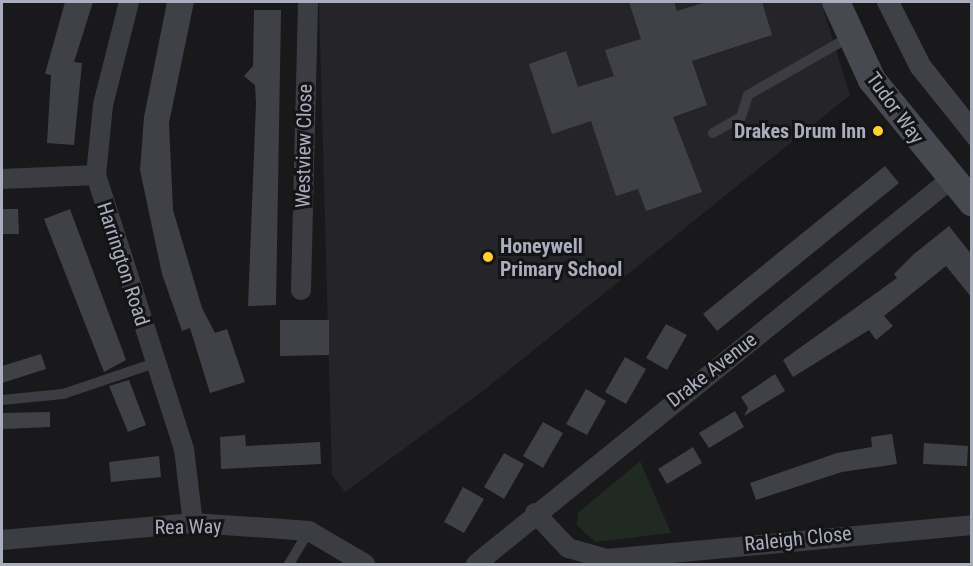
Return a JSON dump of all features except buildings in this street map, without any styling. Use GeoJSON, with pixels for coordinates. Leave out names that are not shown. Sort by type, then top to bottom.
{"type":"FeatureCollection","features":[{"type":"Feature","properties":{"kind":"street","name":"Harrington Road"},"geometry":{"type":"LineString","coordinates":[[129,2],[104,105],[96,175],[184,449],[193,524]]}},
{"type":"Feature","properties":{"kind":"street","name":"Westview Close"},"geometry":{"type":"LineString","coordinates":[[301,290],[308,2]]}},
{"type":"Feature","properties":{"kind":"street","name":"Tudor Way"},"geometry":{"type":"LineString","coordinates":[[836,2],[872,80],[972,202]]}},
{"type":"Feature","properties":{"kind":"street"},"geometry":{"type":"LineString","coordinates":[[2,179],[96,175]]}},
{"type":"Feature","properties":{"kind":"street","name":"Drake Avenue"},"geometry":{"type":"LineString","coordinates":[[476,564],[535,513],[951,179]]}},
{"type":"Feature","properties":{"kind":"street","name":"Raleigh Close"},"geometry":{"type":"LineString","coordinates":[[535,513],[568,548],[607,560],[972,525]]}},
{"type":"Feature","properties":{"kind":"street","name":"Rea Way"},"geometry":{"type":"LineString","coordinates":[[2,540],[193,524],[309,531],[365,564]]}},
{"type":"Feature","properties":{"kind":"lane"},"geometry":{"type":"LineString","coordinates":[[713,133],[741,117],[748,95],[851,36]]}},
{"type":"Feature","properties":{"kind":"lane"},"geometry":{"type":"LineString","coordinates":[[2,400],[63,394],[155,363]]}},
{"type":"Feature","properties":{"kind":"lane"},"geometry":{"type":"LineString","coordinates":[[289,564],[309,531]]}},
{"type":"Feature","properties":{"kind":"shaded area","name":"Honeywell Primary School"},"geometry":{"type":"Polygon","coordinates":[[[319,2],[821,2],[850,95],[483,391],[345,492],[332,475],[319,2]]]}},
{"type":"Feature","properties":{"kind":"shaded area"},"geometry":{"type":"Polygon","coordinates":[[[640,461],[671,533],[595,542],[577,525],[578,513],[640,461]]]}},
{"type":"Feature","properties":{"kind":"place","name":"Drakes Drum Inn"},"geometry":{"type":"Point","coordinates":[878,131]}},
{"type":"Feature","properties":{"kind":"place","name":"Honeywell Primary School"},"geometry":{"type":"Point","coordinates":[488,257]}}]}
